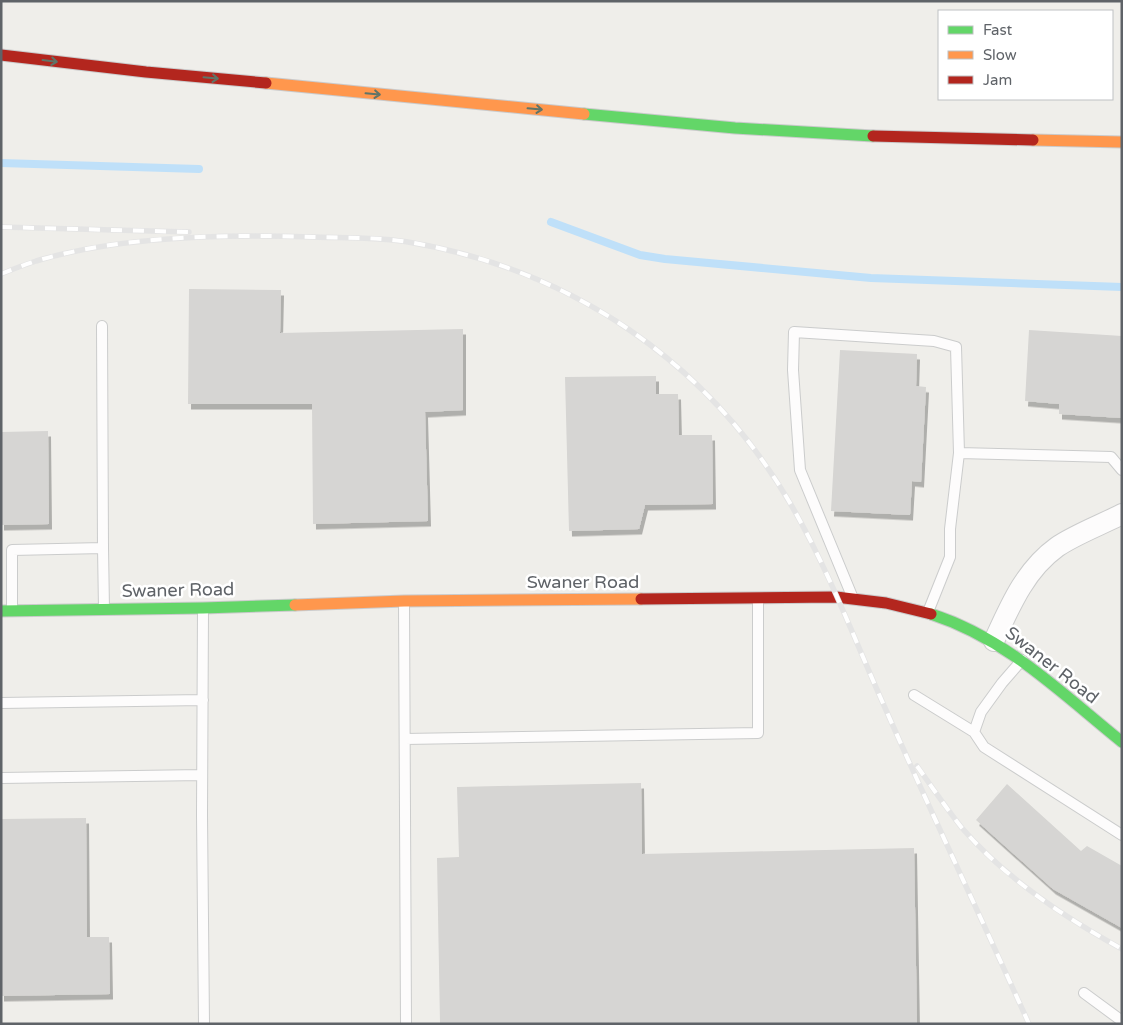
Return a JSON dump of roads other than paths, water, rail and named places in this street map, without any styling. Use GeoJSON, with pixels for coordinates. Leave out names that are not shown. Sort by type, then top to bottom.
{"type":"FeatureCollection","features":[{"type":"Feature","properties":{"kind":"main road"},"geometry":{"type":"LineString","coordinates":[[1,55],[146,72],[735,128],[898,138],[1122,142]]}},
{"type":"Feature","properties":{"kind":"main road","name":"Swaner Road"},"geometry":{"type":"LineString","coordinates":[[7,611],[203,608],[404,601],[853,598],[899,604],[928,612],[963,625],[994,641],[1022,660],[1122,742]]}},
{"type":"Feature","properties":{"kind":"street"},"geometry":{"type":"LineString","coordinates":[[994,641],[1022,585],[1037,564],[1058,546],[1122,514]]}},
{"type":"Feature","properties":{"kind":"lane"},"geometry":{"type":"LineString","coordinates":[[102,326],[104,609]]}},
{"type":"Feature","properties":{"kind":"lane"},"geometry":{"type":"LineString","coordinates":[[853,598],[800,470],[793,370],[794,332],[934,341],[956,347],[959,453],[950,529],[950,557],[928,612]]}},
{"type":"Feature","properties":{"kind":"lane"},"geometry":{"type":"LineString","coordinates":[[959,453],[1111,457],[1122,470]]}},
{"type":"Feature","properties":{"kind":"lane"},"geometry":{"type":"LineString","coordinates":[[7,611],[12,550],[103,548]]}},
{"type":"Feature","properties":{"kind":"lane"},"geometry":{"type":"LineString","coordinates":[[405,739],[758,733],[758,598]]}},
{"type":"Feature","properties":{"kind":"lane"},"geometry":{"type":"LineString","coordinates":[[404,601],[406,1024]]}},
{"type":"Feature","properties":{"kind":"lane"},"geometry":{"type":"LineString","coordinates":[[203,608],[204,1024]]}},
{"type":"Feature","properties":{"kind":"lane"},"geometry":{"type":"LineString","coordinates":[[974,732],[981,712],[1022,660]]}},
{"type":"Feature","properties":{"kind":"lane"},"geometry":{"type":"LineString","coordinates":[[914,695],[974,732],[984,747],[1122,835]]}},
{"type":"Feature","properties":{"kind":"lane"},"geometry":{"type":"LineString","coordinates":[[1,704],[203,700]]}},
{"type":"Feature","properties":{"kind":"lane"},"geometry":{"type":"LineString","coordinates":[[1,778],[202,775]]}},
{"type":"Feature","properties":{"kind":"lane"},"geometry":{"type":"LineString","coordinates":[[1084,993],[1122,1021]]}},
{"type":"Feature","properties":{"kind":"waterway"},"geometry":{"type":"LineString","coordinates":[[1,163],[199,169]]}},
{"type":"Feature","properties":{"kind":"waterway"},"geometry":{"type":"LineString","coordinates":[[551,222],[640,255],[665,259],[871,278],[1122,287]]}},
{"type":"Feature","properties":{"kind":"railway"},"geometry":{"type":"LineString","coordinates":[[1,227],[189,232]]}},
{"type":"Feature","properties":{"kind":"railway"},"geometry":{"type":"LineString","coordinates":[[1,274],[36,261],[68,253],[102,246],[173,238],[280,236],[385,239],[468,255],[524,274],[578,299],[629,329],[675,365],[718,406],[756,452],[790,503],[829,579],[903,749],[1029,1024]]}},
{"type":"Feature","properties":{"kind":"railway"},"geometry":{"type":"LineString","coordinates":[[917,766],[962,828],[997,864],[1057,910],[1122,949]]}}]}
